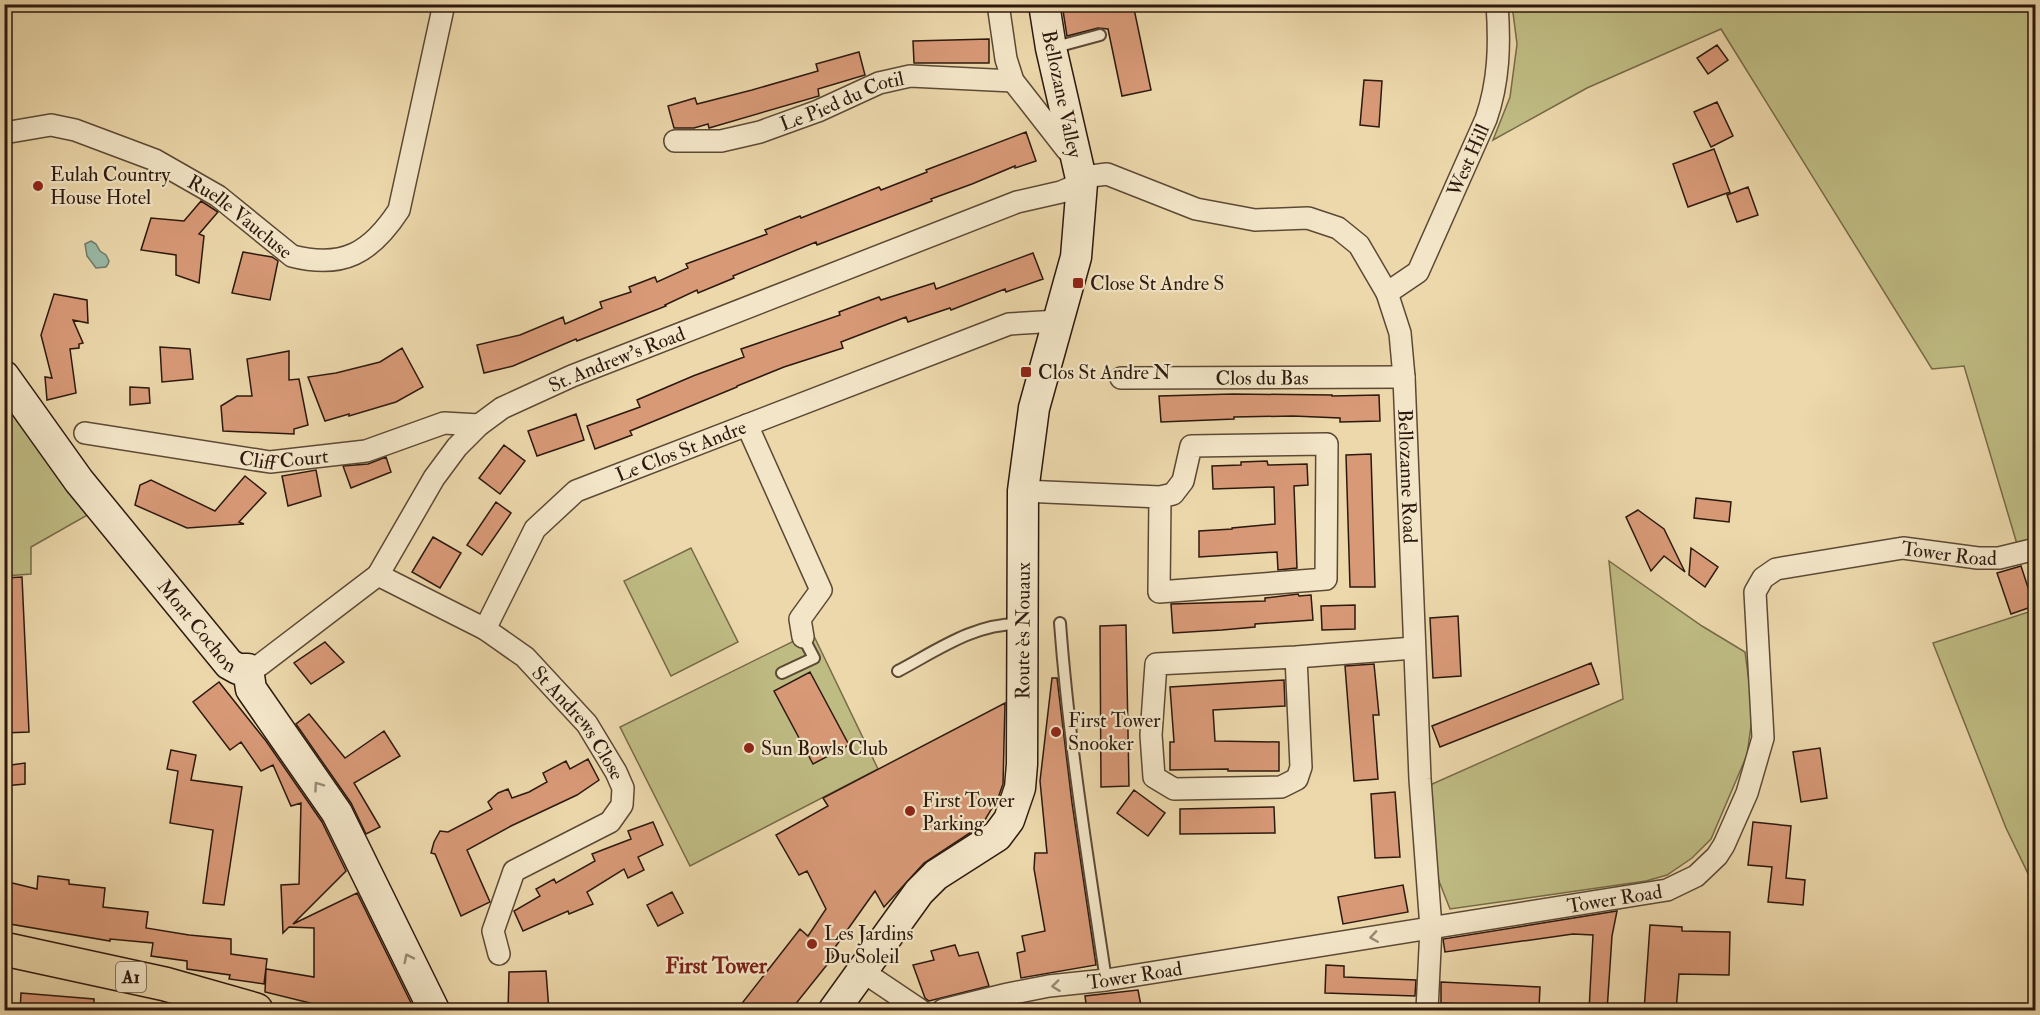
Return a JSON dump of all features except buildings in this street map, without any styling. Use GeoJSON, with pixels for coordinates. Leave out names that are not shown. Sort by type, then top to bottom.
{"type":"FeatureCollection","features":[{"type":"Feature","properties":{"kind":"main road","name":"A1"},"geometry":{"type":"LineString","coordinates":[[4,949],[165,984],[256,1011]]}},
{"type":"Feature","properties":{"kind":"street","name":"Ruelle Vaucluse"},"geometry":{"type":"LineString","coordinates":[[4,133],[51,125],[75,130],[155,160],[218,196],[292,256],[307,260],[333,261],[361,250],[377,238],[399,210],[444,4]]}},
{"type":"Feature","properties":{"kind":"street"},"geometry":{"type":"LineString","coordinates":[[998,4],[1006,59],[1013,81],[1067,150],[1076,152]]}},
{"type":"Feature","properties":{"kind":"street","name":"Bellozane Valley"},"geometry":{"type":"LineString","coordinates":[[1044,4],[1051,48],[1082,183]]}},
{"type":"Feature","properties":{"kind":"street","name":"West Hill"},"geometry":{"type":"LineString","coordinates":[[1387,293],[1418,272],[1486,119],[1494,97],[1500,45],[1497,4]]}},
{"type":"Feature","properties":{"kind":"street","name":"Le Pied du Cotil"},"geometry":{"type":"LineString","coordinates":[[675,141],[722,141],[760,132],[818,111],[879,83],[910,76],[1013,81]]}},
{"type":"Feature","properties":{"kind":"street","name":"Bellozanne Road"},"geometry":{"type":"LineString","coordinates":[[1082,183],[1091,176],[1107,174],[1196,209],[1254,220],[1308,218],[1338,228],[1359,245],[1387,293],[1400,333],[1404,377],[1420,779],[1431,928],[1426,1011]]}},
{"type":"Feature","properties":{"kind":"street","name":"Route ès Nouaux"},"geometry":{"type":"LineString","coordinates":[[834,1011],[919,892],[936,875],[997,836],[1009,820],[1020,788],[1023,491],[1035,408],[1076,257],[1082,183]]}},
{"type":"Feature","properties":{"kind":"street","name":"St. Andrew's Road"},"geometry":{"type":"LineString","coordinates":[[248,669],[260,665],[378,575],[434,478],[457,447],[502,408],[572,376],[1017,202],[1061,192],[1082,183]]}},
{"type":"Feature","properties":{"kind":"street","name":"Le Clos St Andre"},"geometry":{"type":"LineString","coordinates":[[485,629],[535,529],[576,491],[1009,324],[1058,321]]}},
{"type":"Feature","properties":{"kind":"street","name":"Mont Cochon"},"geometry":{"type":"LineString","coordinates":[[4,376],[80,481],[229,664],[238,669],[248,669],[250,689],[337,813],[434,1011]]}},
{"type":"Feature","properties":{"kind":"street","name":"Clos du Bas"},"geometry":{"type":"LineString","coordinates":[[1121,378],[1404,377]]}},
{"type":"Feature","properties":{"kind":"street","name":"Cliff Court"},"geometry":{"type":"LineString","coordinates":[[85,433],[270,462],[366,451],[444,423],[479,426]]}},
{"type":"Feature","properties":{"kind":"street"},"geometry":{"type":"LineString","coordinates":[[747,425],[821,590],[800,619],[803,637]]}},
{"type":"Feature","properties":{"kind":"street"},"geometry":{"type":"LineString","coordinates":[[1023,491],[1160,497],[1173,494],[1183,481],[1191,446],[1328,444],[1326,579],[1159,592],[1160,497]]}},
{"type":"Feature","properties":{"kind":"street","name":"Tower Road"},"geometry":{"type":"LineString","coordinates":[[943,1011],[1018,992],[1106,980],[1667,890],[1696,876],[1717,856],[1747,793],[1763,738],[1755,592],[1763,578],[1776,569],[1903,548],[1978,558],[1999,558],[2036,549]]}},
{"type":"Feature","properties":{"kind":"street"},"geometry":{"type":"LineString","coordinates":[[378,575],[485,629]]}},
{"type":"Feature","properties":{"kind":"street","name":"St Andrews Close"},"geometry":{"type":"LineString","coordinates":[[485,629],[525,657],[587,724],[623,788],[622,805],[610,822],[514,871],[493,931],[499,954]]}},
{"type":"Feature","properties":{"kind":"street"},"geometry":{"type":"LineString","coordinates":[[1296,657],[1301,767],[1298,779],[1281,787],[1174,789],[1154,777],[1151,735],[1156,664],[1414,648]]}},
{"type":"Feature","properties":{"kind":"street"},"geometry":{"type":"LineString","coordinates":[[862,971],[920,1011]]}},
{"type":"Feature","properties":{"kind":"lane"},"geometry":{"type":"LineString","coordinates":[[1051,48],[1100,35]]}},
{"type":"Feature","properties":{"kind":"lane"},"geometry":{"type":"LineString","coordinates":[[898,671],[971,633],[1006,623],[1022,624]]}},
{"type":"Feature","properties":{"kind":"lane"},"geometry":{"type":"LineString","coordinates":[[1059,623],[1066,699],[1106,980]]}},
{"type":"Feature","properties":{"kind":"lane"},"geometry":{"type":"LineString","coordinates":[[782,673],[814,658],[803,637]]}},
{"type":"Feature","properties":{"kind":"shaded area"},"geometry":{"type":"Polygon","coordinates":[[[1512,5],[2035,5],[2035,539],[2017,544],[1964,366],[1932,369],[1721,29],[1587,88],[1493,140],[1510,97],[1517,44],[1512,5]]]}},
{"type":"Feature","properties":{"kind":"shaded area"},"geometry":{"type":"Polygon","coordinates":[[[91,241],[106,255],[109,261],[106,267],[96,268],[87,256],[85,244],[91,241]]]}},
{"type":"Feature","properties":{"kind":"shaded area"},"geometry":{"type":"Polygon","coordinates":[[[4,394],[91,513],[31,547],[31,574],[5,576],[4,394]]]}},
{"type":"Feature","properties":{"kind":"shaded area"},"geometry":{"type":"Polygon","coordinates":[[[691,548],[738,642],[671,676],[624,581],[691,548]]]}},
{"type":"Feature","properties":{"kind":"shaded area"},"geometry":{"type":"Polygon","coordinates":[[[1609,561],[1702,626],[1745,652],[1753,711],[1747,755],[1711,839],[1692,858],[1667,875],[1646,881],[1450,909],[1435,871],[1430,785],[1623,699],[1609,561]]]}},
{"type":"Feature","properties":{"kind":"shaded area"},"geometry":{"type":"Polygon","coordinates":[[[2036,610],[2035,888],[2006,828],[1933,643],[2036,610]]]}},
{"type":"Feature","properties":{"kind":"shaded area","name":"Sun Bowls Club"},"geometry":{"type":"Polygon","coordinates":[[[812,632],[878,769],[690,866],[620,727],[812,632]]]}},
{"type":"Feature","properties":{"kind":"place","name":"Eulah Country House Hotel"},"geometry":{"type":"Point","coordinates":[38,186]}},
{"type":"Feature","properties":{"kind":"place","name":"Close St Andre S"},"geometry":{"type":"Point","coordinates":[1078,283]}},
{"type":"Feature","properties":{"kind":"place","name":"Clos St Andre N"},"geometry":{"type":"Point","coordinates":[1026,372]}},
{"type":"Feature","properties":{"kind":"place","name":"First Tower Snooker"},"geometry":{"type":"Point","coordinates":[1056,732]}},
{"type":"Feature","properties":{"kind":"place","name":"Sun Bowls Club"},"geometry":{"type":"Point","coordinates":[749,748]}},
{"type":"Feature","properties":{"kind":"place","name":"First Tower Parking"},"geometry":{"type":"Point","coordinates":[910,811]}},
{"type":"Feature","properties":{"kind":"place","name":"Les Jardins Du Soleil"},"geometry":{"type":"Point","coordinates":[812,944]}},
{"type":"Feature","properties":{"kind":"district","name":"First Tower"},"geometry":{"type":"Point","coordinates":[716,966]}}]}
